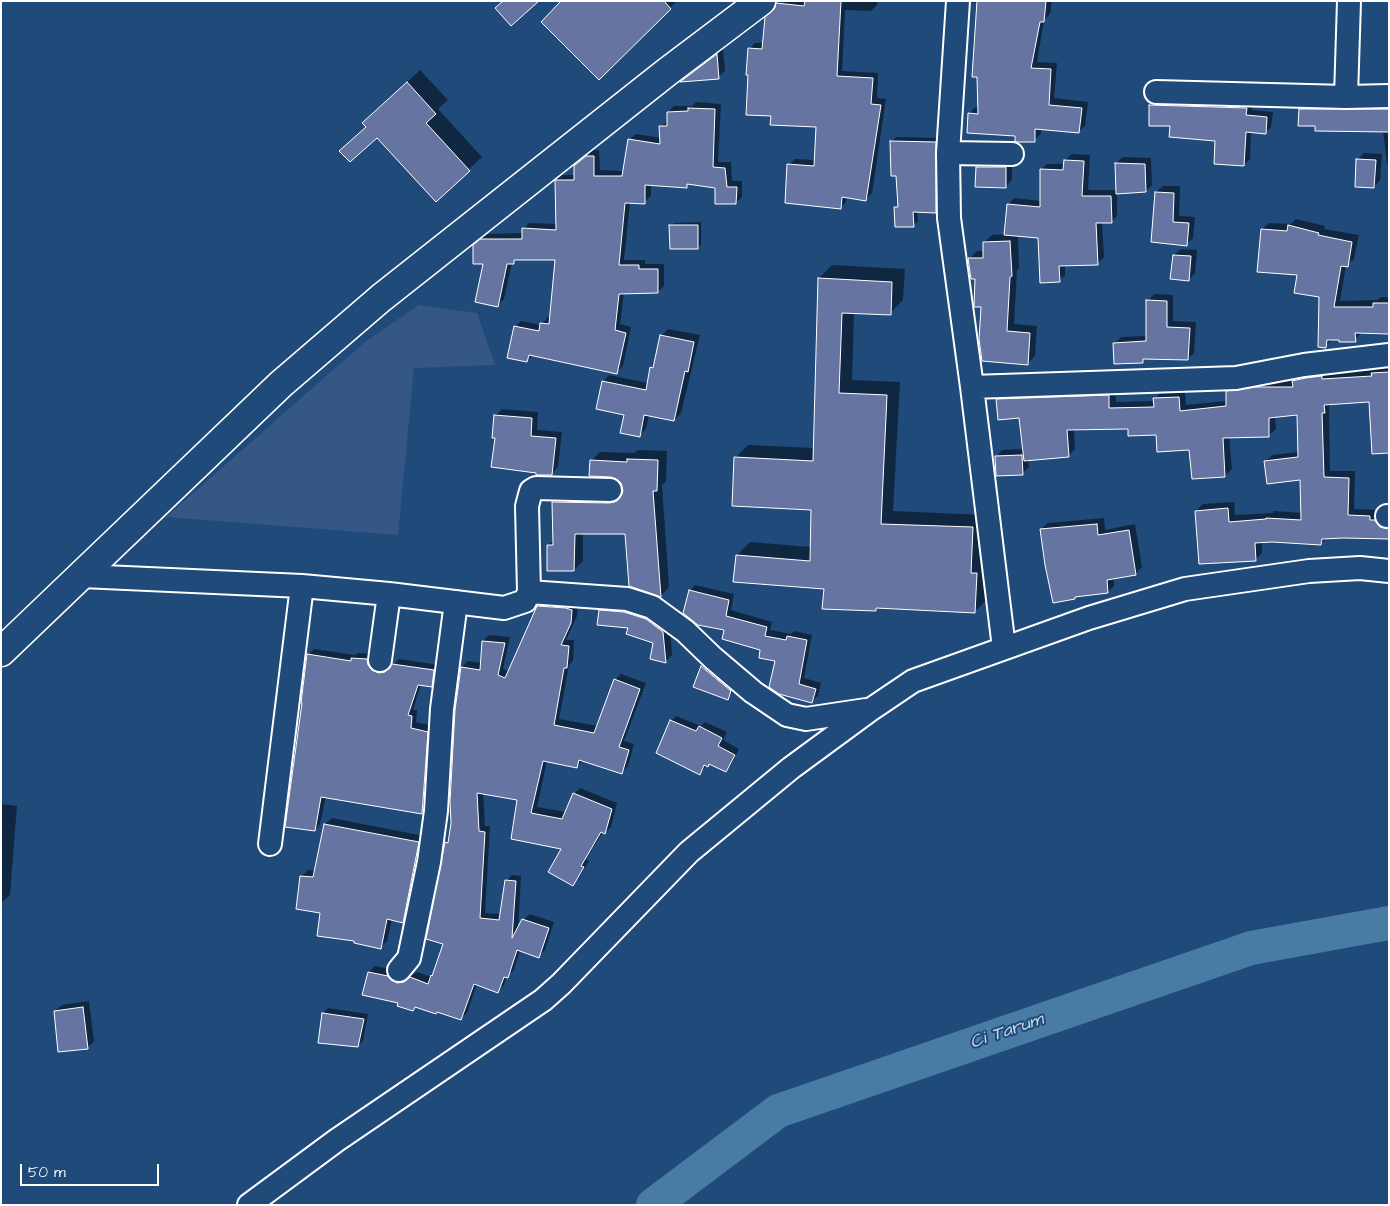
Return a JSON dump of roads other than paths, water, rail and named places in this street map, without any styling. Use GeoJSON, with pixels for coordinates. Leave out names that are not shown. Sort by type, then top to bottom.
{"type":"FeatureCollection","features":[{"type":"Feature","properties":{"kind":"main road"},"geometry":{"type":"LineString","coordinates":[[1,652],[281,384],[374,304],[667,72],[761,1]]}},
{"type":"Feature","properties":{"kind":"street"},"geometry":{"type":"LineString","coordinates":[[958,1],[948,153],[948,218],[972,386],[1004,648]]}},
{"type":"Feature","properties":{"kind":"street"},"geometry":{"type":"LineString","coordinates":[[1346,97],[1349,1]]}},
{"type":"Feature","properties":{"kind":"street"},"geometry":{"type":"LineString","coordinates":[[1156,92],[1346,97],[1389,96]]}},
{"type":"Feature","properties":{"kind":"street"},"geometry":{"type":"LineString","coordinates":[[948,153],[1012,154]]}},
{"type":"Feature","properties":{"kind":"street"},"geometry":{"type":"LineString","coordinates":[[972,386],[1236,378],[1304,365],[1389,355]]}},
{"type":"Feature","properties":{"kind":"street"},"geometry":{"type":"LineString","coordinates":[[82,576],[302,586],[504,608],[525,601],[529,592],[527,506],[531,491],[536,488],[610,490]]}},
{"type":"Feature","properties":{"kind":"street"},"geometry":{"type":"LineString","coordinates":[[249,1205],[337,1140],[543,1000],[561,984],[689,852],[791,768],[913,681],[1089,618],[1185,589],[1309,571],[1360,568],[1389,571]]}},
{"type":"Feature","properties":{"kind":"street"},"geometry":{"type":"LineString","coordinates":[[270,844],[302,586]]}},
{"type":"Feature","properties":{"kind":"street"},"geometry":{"type":"LineString","coordinates":[[529,592],[627,599],[652,607],[685,631],[712,658],[753,692],[787,716],[806,720],[870,710]]}},
{"type":"Feature","properties":{"kind":"street"},"geometry":{"type":"LineString","coordinates":[[380,660],[389,594]]}},
{"type":"Feature","properties":{"kind":"street"},"geometry":{"type":"LineString","coordinates":[[399,970],[409,958],[429,862],[436,811],[442,709],[456,602]]}},
{"type":"Feature","properties":{"kind":"waterway","name":"Ci Tarum"},"geometry":{"type":"LineString","coordinates":[[653,1205],[778,1111],[1251,948],[1389,923]]}}]}
